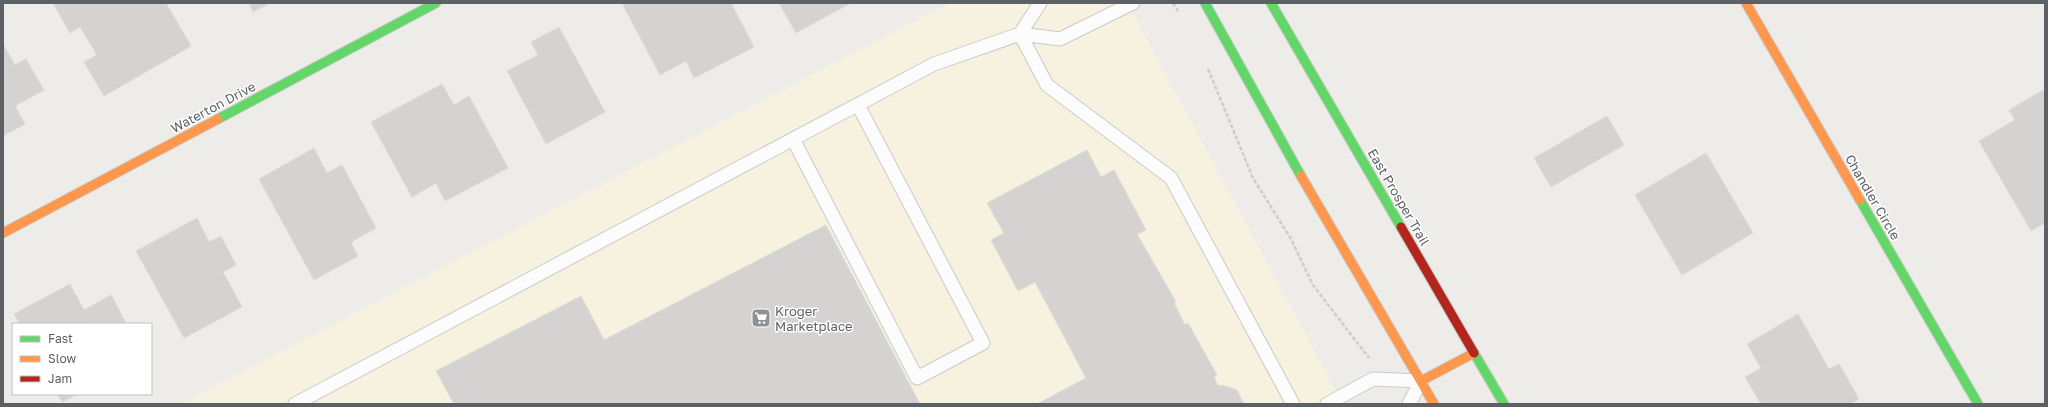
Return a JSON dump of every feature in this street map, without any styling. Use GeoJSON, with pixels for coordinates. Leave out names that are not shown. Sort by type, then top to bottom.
{"type":"FeatureCollection","features":[{"type":"Feature","properties":{"kind":"main road","name":"Waterton Drive"},"geometry":{"type":"LineString","coordinates":[[3,233],[436,3]]}},
{"type":"Feature","properties":{"kind":"main road"},"geometry":{"type":"LineString","coordinates":[[1205,3],[1310,192],[1434,404]]}},
{"type":"Feature","properties":{"kind":"main road","name":"East Prosper Trail"},"geometry":{"type":"LineString","coordinates":[[1271,3],[1504,404]]}},
{"type":"Feature","properties":{"kind":"main road","name":"Chandler Circle"},"geometry":{"type":"LineString","coordinates":[[1746,3],[1978,404]]}},
{"type":"Feature","properties":{"kind":"main road"},"geometry":{"type":"LineString","coordinates":[[1421,381],[1474,353]]}},
{"type":"Feature","properties":{"kind":"lane"},"geometry":{"type":"LineString","coordinates":[[1020,34],[1040,3]]}},
{"type":"Feature","properties":{"kind":"lane"},"geometry":{"type":"LineString","coordinates":[[295,404],[934,64],[1020,34],[1060,39],[1133,3]]}},
{"type":"Feature","properties":{"kind":"lane"},"geometry":{"type":"LineString","coordinates":[[1020,34],[1047,85],[1171,178],[1293,404]]}},
{"type":"Feature","properties":{"kind":"lane"},"geometry":{"type":"LineString","coordinates":[[793,139],[917,378],[983,343],[858,105]]}},
{"type":"Feature","properties":{"kind":"lane"},"geometry":{"type":"LineString","coordinates":[[1327,404],[1373,379],[1421,381],[1409,404]]}},
{"type":"Feature","properties":{"kind":"path"},"geometry":{"type":"LineString","coordinates":[[1173,3],[1180,14]]}},
{"type":"Feature","properties":{"kind":"path"},"geometry":{"type":"LineString","coordinates":[[1207,66],[1253,178],[1291,239],[1313,285],[1376,368],[1383,380]]}},
{"type":"Feature","properties":{"kind":"shaded area"},"geometry":{"type":"Polygon","coordinates":[[[950,3],[1127,3],[1343,404],[181,404],[950,3]]]}},
{"type":"Feature","properties":{"kind":"building"},"geometry":{"type":"Polygon","coordinates":[[[53,3],[166,3],[191,46],[104,96],[84,62],[97,55],[80,27],[70,33],[53,3]]]}},
{"type":"Feature","properties":{"kind":"building"},"geometry":{"type":"Polygon","coordinates":[[[249,3],[270,3],[253,12],[249,3]]]}},
{"type":"Feature","properties":{"kind":"building"},"geometry":{"type":"Polygon","coordinates":[[[622,3],[731,3],[754,47],[694,78],[686,61],[660,75],[622,3]]]}},
{"type":"Feature","properties":{"kind":"building"},"geometry":{"type":"Polygon","coordinates":[[[779,3],[851,3],[796,33],[779,3]]]}},
{"type":"Feature","properties":{"kind":"building"},"geometry":{"type":"Polygon","coordinates":[[[559,27],[605,112],[546,144],[507,71],[538,55],[531,42],[559,27]]]}},
{"type":"Feature","properties":{"kind":"building"},"geometry":{"type":"Polygon","coordinates":[[[3,44],[15,65],[26,59],[44,90],[15,106],[25,124],[3,136],[3,44]]]}},
{"type":"Feature","properties":{"kind":"building"},"geometry":{"type":"Polygon","coordinates":[[[442,84],[454,105],[469,96],[508,168],[445,201],[436,183],[412,197],[371,122],[442,84]]]}},
{"type":"Feature","properties":{"kind":"building"},"geometry":{"type":"Polygon","coordinates":[[[2043,90],[2045,94],[2045,223],[2031,231],[1979,141],[2015,120],[2009,110],[2043,90]]]}},
{"type":"Feature","properties":{"kind":"building"},"geometry":{"type":"Polygon","coordinates":[[[1607,116],[1624,145],[1551,187],[1534,158],[1607,116]]]}},
{"type":"Feature","properties":{"kind":"building"},"geometry":{"type":"Polygon","coordinates":[[[314,148],[327,173],[342,165],[376,228],[351,242],[358,256],[314,280],[259,179],[314,148]]]}},
{"type":"Feature","properties":{"kind":"building"},"geometry":{"type":"Polygon","coordinates":[[[1087,150],[1101,177],[1114,170],[1146,230],[1137,234],[1176,302],[1174,303],[1185,325],[1188,323],[1217,375],[1214,377],[1218,386],[1222,385],[1237,390],[1244,404],[1037,404],[1086,378],[1035,282],[1018,291],[991,240],[1004,233],[987,203],[1087,150]]]}},
{"type":"Feature","properties":{"kind":"building"},"geometry":{"type":"Polygon","coordinates":[[[1706,153],[1753,233],[1682,275],[1635,195],[1706,153]]]}},
{"type":"Feature","properties":{"kind":"building"},"geometry":{"type":"Polygon","coordinates":[[[197,218],[209,242],[221,236],[236,265],[223,272],[242,307],[184,338],[136,251],[197,218]]]}},
{"type":"Feature","properties":{"kind":"building","name":"Kroger Marketplace"},"geometry":{"type":"Polygon","coordinates":[[[826,225],[920,404],[454,404],[436,371],[581,296],[604,340],[826,225]]]}},
{"type":"Feature","properties":{"kind":"building"},"geometry":{"type":"Polygon","coordinates":[[[70,284],[84,310],[111,295],[126,323],[19,323],[14,314],[70,284]]]}},
{"type":"Feature","properties":{"kind":"building"},"geometry":{"type":"Polygon","coordinates":[[[1798,314],[1829,369],[1839,364],[1859,399],[1850,404],[1761,404],[1745,377],[1761,368],[1747,344],[1798,314]]]}},
{"type":"Feature","properties":{"kind":"building"},"geometry":{"type":"Polygon","coordinates":[[[58,395],[76,395],[62,402],[58,395]]]}},
{"type":"Feature","properties":{"kind":"traffic: fast"},"geometry":{"type":"LineString","coordinates":[[218,119],[436,3]]}},
{"type":"Feature","properties":{"kind":"traffic: fast"},"geometry":{"type":"LineString","coordinates":[[1205,3],[1301,176]]}},
{"type":"Feature","properties":{"kind":"traffic: fast"},"geometry":{"type":"LineString","coordinates":[[1271,3],[1401,227]]}},
{"type":"Feature","properties":{"kind":"traffic: fast"},"geometry":{"type":"LineString","coordinates":[[1860,200],[1978,404]]}},
{"type":"Feature","properties":{"kind":"traffic: fast"},"geometry":{"type":"LineString","coordinates":[[1474,353],[1504,404]]}},
{"type":"Feature","properties":{"kind":"traffic: slow"},"geometry":{"type":"LineString","coordinates":[[1746,3],[1860,200]]}},
{"type":"Feature","properties":{"kind":"traffic: slow"},"geometry":{"type":"LineString","coordinates":[[3,233],[218,119]]}},
{"type":"Feature","properties":{"kind":"traffic: slow"},"geometry":{"type":"LineString","coordinates":[[1301,176],[1434,404]]}},
{"type":"Feature","properties":{"kind":"traffic: slow"},"geometry":{"type":"LineString","coordinates":[[1421,381],[1474,353]]}},
{"type":"Feature","properties":{"kind":"traffic: jam"},"geometry":{"type":"LineString","coordinates":[[1401,227],[1474,353]]}},
{"type":"Feature","properties":{"kind":"place","name":"Kroger Marketplace"},"geometry":{"type":"Point","coordinates":[761,318]}}]}
